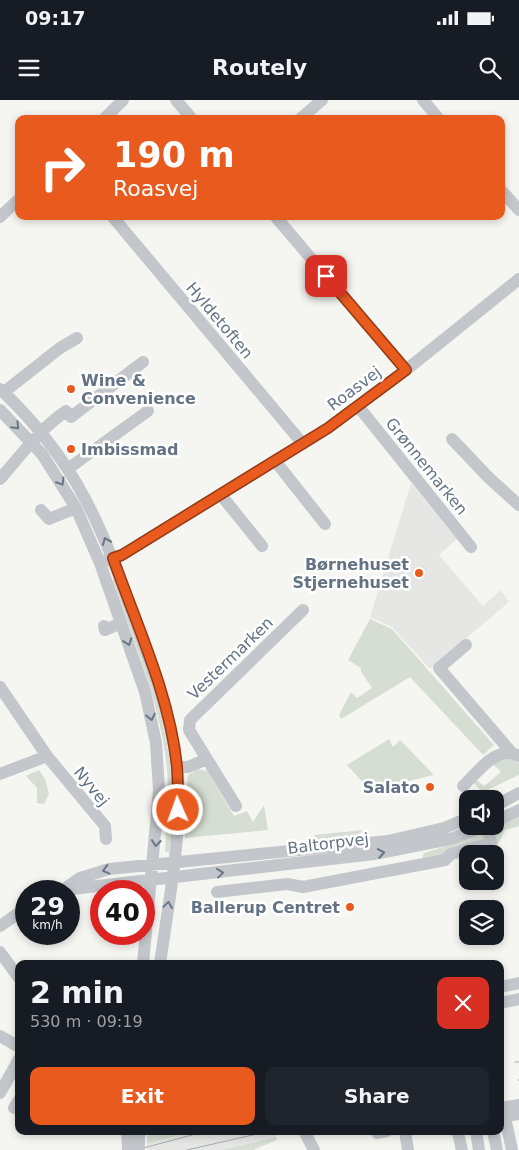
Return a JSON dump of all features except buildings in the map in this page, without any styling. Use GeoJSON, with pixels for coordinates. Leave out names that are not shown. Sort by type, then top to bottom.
{"type":"FeatureCollection","features":[{"type":"Feature","properties":{"kind":"street"},"geometry":{"type":"LineString","coordinates":[[108,115],[124,100]]}},
{"type":"Feature","properties":{"kind":"street"},"geometry":{"type":"LineString","coordinates":[[176,100],[189,115]]}},
{"type":"Feature","properties":{"kind":"street"},"geometry":{"type":"LineString","coordinates":[[305,115],[322,100]]}},
{"type":"Feature","properties":{"kind":"street"},"geometry":{"type":"LineString","coordinates":[[422,100],[435,115]]}},
{"type":"Feature","properties":{"kind":"street"},"geometry":{"type":"LineString","coordinates":[[505,194],[519,210]]}},
{"type":"Feature","properties":{"kind":"street"},"geometry":{"type":"LineString","coordinates":[[0,217],[15,203]]}},
{"type":"Feature","properties":{"kind":"street","name":"Hyldetoften"},"geometry":{"type":"LineString","coordinates":[[115,220],[303,444]]}},
{"type":"Feature","properties":{"kind":"street"},"geometry":{"type":"LineString","coordinates":[[278,220],[406,370]]}},
{"type":"Feature","properties":{"kind":"street","name":"Roasvej"},"geometry":{"type":"LineString","coordinates":[[100,563],[122,555],[303,444],[406,370],[519,279]]}},
{"type":"Feature","properties":{"kind":"street"},"geometry":{"type":"LineString","coordinates":[[77,338],[60,348],[2,391],[41,431],[69,468],[97,520],[113,558],[151,663],[168,719],[177,767],[178,810],[174,863],[161,960]]}},
{"type":"Feature","properties":{"kind":"street"},"geometry":{"type":"LineString","coordinates":[[0,479],[41,431],[66,411],[71,417],[143,362]]}},
{"type":"Feature","properties":{"kind":"street","name":"Grønnemarken"},"geometry":{"type":"LineString","coordinates":[[358,406],[472,547]]}},
{"type":"Feature","properties":{"kind":"street"},"geometry":{"type":"LineString","coordinates":[[0,410],[51,466],[76,508],[100,563],[145,692],[156,742],[159,790],[152,880]]}},
{"type":"Feature","properties":{"kind":"street"},"geometry":{"type":"LineString","coordinates":[[69,468],[148,411]]}},
{"type":"Feature","properties":{"kind":"street"},"geometry":{"type":"LineString","coordinates":[[452,439],[519,505]]}},
{"type":"Feature","properties":{"kind":"street"},"geometry":{"type":"LineString","coordinates":[[276,462],[325,524]]}},
{"type":"Feature","properties":{"kind":"street"},"geometry":{"type":"LineString","coordinates":[[221,495],[262,546]]}},
{"type":"Feature","properties":{"kind":"street"},"geometry":{"type":"LineString","coordinates":[[41,510],[49,519],[76,508]]}},
{"type":"Feature","properties":{"kind":"street","name":"Vestermarken"},"geometry":{"type":"LineString","coordinates":[[236,806],[189,730],[190,720],[303,610]]}},
{"type":"Feature","properties":{"kind":"street"},"geometry":{"type":"LineString","coordinates":[[104,626],[105,630],[121,623]]}},
{"type":"Feature","properties":{"kind":"street"},"geometry":{"type":"LineString","coordinates":[[466,645],[439,668],[515,754]]}},
{"type":"Feature","properties":{"kind":"street","name":"Nyvej"},"geometry":{"type":"LineString","coordinates":[[0,687],[47,756],[105,826],[106,839]]}},
{"type":"Feature","properties":{"kind":"street"},"geometry":{"type":"LineString","coordinates":[[463,786],[498,753],[515,754]]}},
{"type":"Feature","properties":{"kind":"street"},"geometry":{"type":"LineString","coordinates":[[0,774],[47,756]]}},
{"type":"Feature","properties":{"kind":"street"},"geometry":{"type":"LineString","coordinates":[[177,767],[188,767],[206,759]]}},
{"type":"Feature","properties":{"kind":"street"},"geometry":{"type":"LineString","coordinates":[[504,802],[519,794]]}},
{"type":"Feature","properties":{"kind":"street"},"geometry":{"type":"LineString","coordinates":[[504,818],[519,810]]}},
{"type":"Feature","properties":{"kind":"street","name":"Baltorpvej"},"geometry":{"type":"LineString","coordinates":[[77,880],[109,869],[388,841],[444,828],[459,822]]}},
{"type":"Feature","properties":{"kind":"street","name":"Baltorpvej"},"geometry":{"type":"LineString","coordinates":[[155,882],[409,848],[461,835]]}},
{"type":"Feature","properties":{"kind":"street"},"geometry":{"type":"LineString","coordinates":[[217,892],[287,884],[303,887],[414,867],[445,860],[451,854],[491,843],[489,835]]}},
{"type":"Feature","properties":{"kind":"street"},"geometry":{"type":"LineString","coordinates":[[409,848],[414,867]]}},
{"type":"Feature","properties":{"kind":"street"},"geometry":{"type":"LineString","coordinates":[[0,926],[15,916]]}},
{"type":"Feature","properties":{"kind":"street"},"geometry":{"type":"LineString","coordinates":[[143,960],[145,945]]}},
{"type":"Feature","properties":{"kind":"street"},"geometry":{"type":"LineString","coordinates":[[0,952],[15,973]]}},
{"type":"Feature","properties":{"kind":"street"},"geometry":{"type":"LineString","coordinates":[[504,986],[519,983]]}},
{"type":"Feature","properties":{"kind":"street"},"geometry":{"type":"LineString","coordinates":[[504,1002],[519,999]]}},
{"type":"Feature","properties":{"kind":"street"},"geometry":{"type":"LineString","coordinates":[[0,1036],[15,1045]]}},
{"type":"Feature","properties":{"kind":"street"},"geometry":{"type":"LineString","coordinates":[[0,1093],[15,1066]]}},
{"type":"Feature","properties":{"kind":"street"},"geometry":{"type":"LineString","coordinates":[[504,1113],[519,1105]]}},
{"type":"Feature","properties":{"kind":"street"},"geometry":{"type":"LineString","coordinates":[[504,1114],[519,1114]]}},
{"type":"Feature","properties":{"kind":"street"},"geometry":{"type":"LineString","coordinates":[[504,1121],[512,1150]]}},
{"type":"Feature","properties":{"kind":"street"},"geometry":{"type":"LineString","coordinates":[[126,1135],[128,1150]]}},
{"type":"Feature","properties":{"kind":"street"},"geometry":{"type":"LineString","coordinates":[[139,1135],[139,1150]]}},
{"type":"Feature","properties":{"kind":"street"},"geometry":{"type":"LineString","coordinates":[[306,1135],[314,1150]]}},
{"type":"Feature","properties":{"kind":"street"},"geometry":{"type":"LineString","coordinates":[[406,1135],[408,1150]]}},
{"type":"Feature","properties":{"kind":"street"},"geometry":{"type":"LineString","coordinates":[[458,1135],[462,1150]]}},
{"type":"Feature","properties":{"kind":"street"},"geometry":{"type":"LineString","coordinates":[[477,1135],[479,1150]]}},
{"type":"Feature","properties":{"kind":"street"},"geometry":{"type":"LineString","coordinates":[[494,1135],[497,1150]]}},
{"type":"Feature","properties":{"kind":"shaded area","name":"Børnehuset Stjernehuset"},"geometry":{"type":"Polygon","coordinates":[[[411,483],[457,539],[439,555],[483,606],[501,590],[509,602],[430,669],[392,627],[370,617],[411,483]]]}},
{"type":"Feature","properties":{"kind":"shaded area"},"geometry":{"type":"Polygon","coordinates":[[[115,579],[150,679],[168,747],[173,817],[169,852],[165,852],[168,783],[162,737],[144,669],[111,580],[115,579]]]}},
{"type":"Feature","properties":{"kind":"shaded area"},"geometry":{"type":"Polygon","coordinates":[[[370,619],[392,629],[494,745],[483,755],[410,677],[341,719],[339,715],[351,692],[357,698],[372,688],[361,672],[361,668],[348,660],[370,619]]]}},
{"type":"Feature","properties":{"kind":"shaded area"},"geometry":{"type":"Polygon","coordinates":[[[389,739],[393,747],[400,740],[434,775],[370,790],[347,765],[389,739]]]}},
{"type":"Feature","properties":{"kind":"shaded area"},"geometry":{"type":"Polygon","coordinates":[[[510,758],[519,763],[519,775],[487,790],[481,790],[473,783],[477,780],[484,786],[501,772],[493,764],[495,761],[510,758]]]}},
{"type":"Feature","properties":{"kind":"shaded area"},"geometry":{"type":"Polygon","coordinates":[[[198,769],[207,771],[234,816],[247,811],[253,822],[264,805],[268,830],[185,838],[184,824],[188,775],[198,769]]]}},
{"type":"Feature","properties":{"kind":"shaded area"},"geometry":{"type":"Polygon","coordinates":[[[39,770],[45,779],[49,794],[44,804],[37,803],[37,788],[26,776],[39,770]]]}},
{"type":"Feature","properties":{"kind":"shaded area"},"geometry":{"type":"Polygon","coordinates":[[[519,817],[519,826],[504,832],[504,824],[519,817]]]}},
{"type":"Feature","properties":{"kind":"shaded area"},"geometry":{"type":"Polygon","coordinates":[[[363,830],[356,838],[315,839],[314,835],[363,830]]]}},
{"type":"Feature","properties":{"kind":"shaded area"},"geometry":{"type":"Polygon","coordinates":[[[481,835],[488,837],[469,845],[459,845],[459,849],[445,855],[422,859],[424,853],[481,835]]]}},
{"type":"Feature","properties":{"kind":"shaded area"},"geometry":{"type":"Polygon","coordinates":[[[492,835],[502,835],[498,845],[491,845],[492,835]]]}},
{"type":"Feature","properties":{"kind":"shaded area"},"geometry":{"type":"Polygon","coordinates":[[[150,1135],[180,1135],[147,1144],[147,1136],[150,1135]]]}},
{"type":"Feature","properties":{"kind":"shaded area"},"geometry":{"type":"Polygon","coordinates":[[[180,1135],[275,1135],[276,1137],[221,1150],[147,1150],[147,1144],[180,1135]]]}},
{"type":"Feature","properties":{"kind":"shaded area"},"geometry":{"type":"Polygon","coordinates":[[[276,1137],[277,1140],[253,1150],[221,1150],[276,1137]]]}},
{"type":"Feature","properties":{"kind":"tram line"},"geometry":{"type":"LineString","coordinates":[[136,1150],[192,1135]]}},
{"type":"Feature","properties":{"kind":"tram line"},"geometry":{"type":"LineString","coordinates":[[187,1150],[253,1135]]}},
{"type":"Feature","properties":{"kind":"place","name":"Wine & Convenience"},"geometry":{"type":"Point","coordinates":[71,389]}},
{"type":"Feature","properties":{"kind":"place","name":"Imbissmad"},"geometry":{"type":"Point","coordinates":[71,449]}},
{"type":"Feature","properties":{"kind":"place","name":"Børnehuset Stjernehuset"},"geometry":{"type":"Point","coordinates":[419,573]}},
{"type":"Feature","properties":{"kind":"place","name":"Salato"},"geometry":{"type":"Point","coordinates":[430,787]}},
{"type":"Feature","properties":{"kind":"place","name":"Ballerup Centret"},"geometry":{"type":"Point","coordinates":[350,907]}},
{"type":"Feature","properties":{"kind":"route"},"geometry":{"type":"LineString","coordinates":[[178,810],[177,767],[168,719],[151,663],[113,558],[122,555],[328,428],[406,370],[326,276]]}}]}
